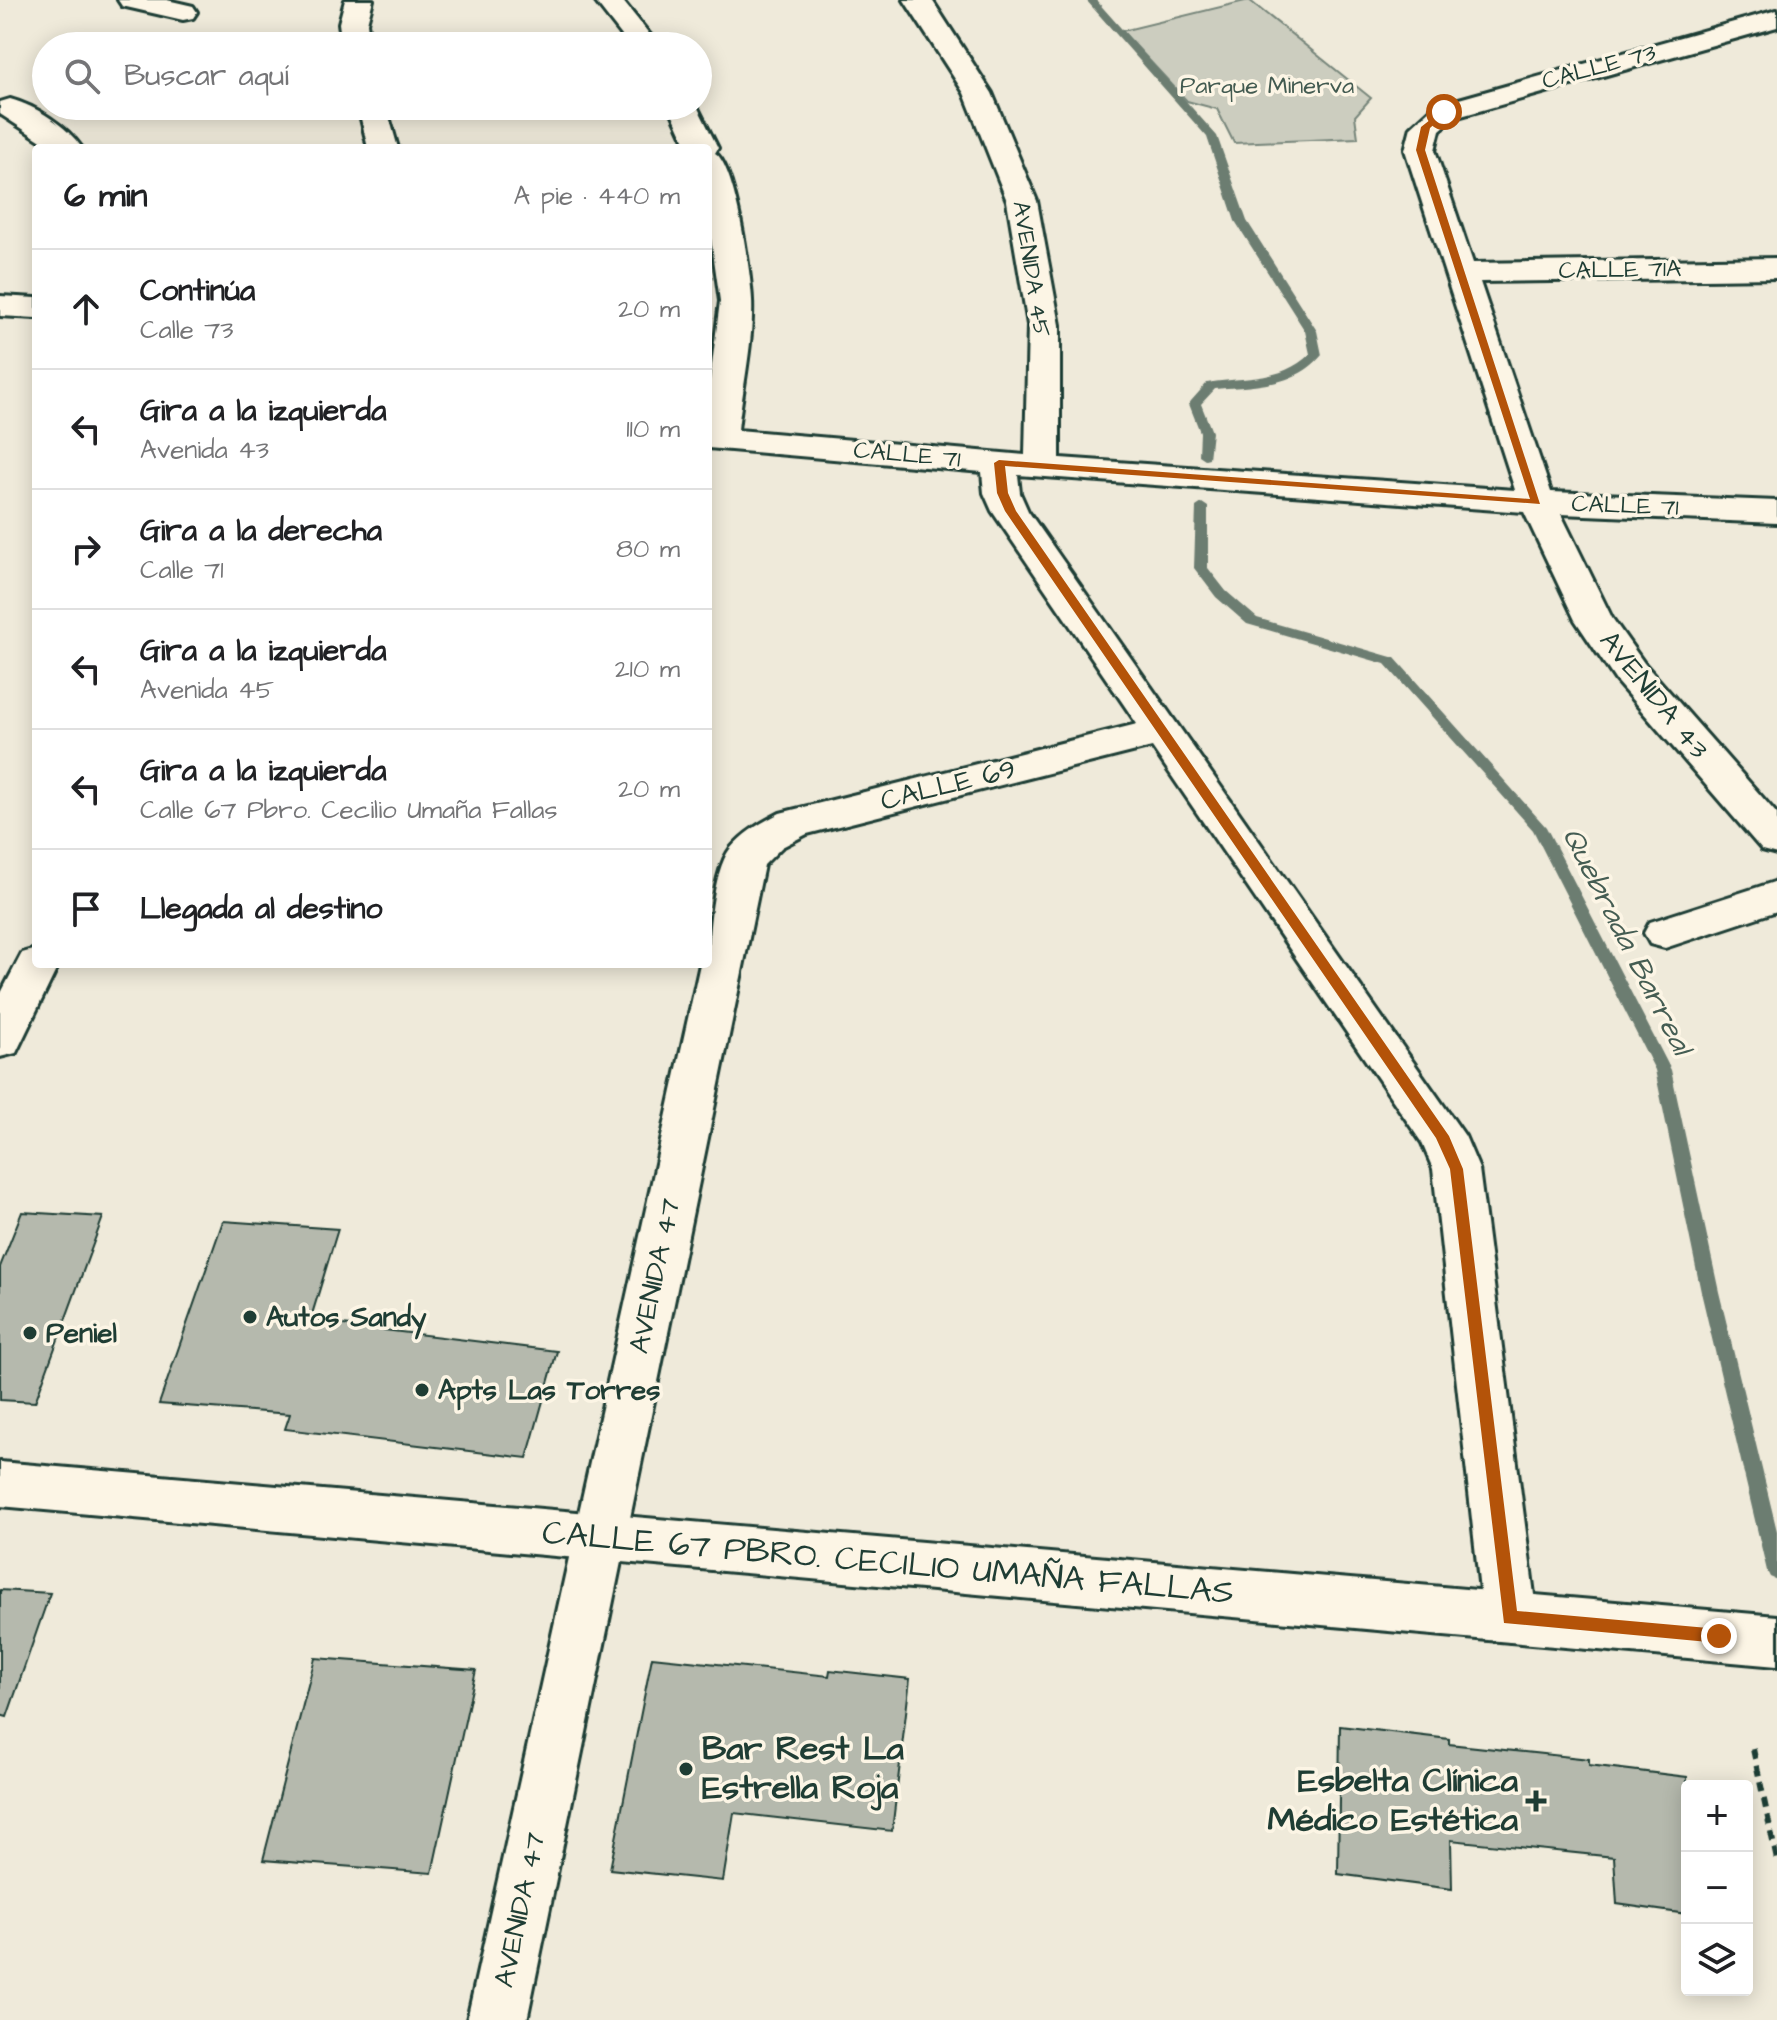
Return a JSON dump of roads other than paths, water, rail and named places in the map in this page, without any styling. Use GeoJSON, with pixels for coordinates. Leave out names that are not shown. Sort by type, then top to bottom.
{"type":"FeatureCollection","features":[{"type":"Feature","properties":{"kind":"street"},"geometry":{"type":"LineString","coordinates":[[132,0],[183,12]]}},
{"type":"Feature","properties":{"kind":"street"},"geometry":{"type":"LineString","coordinates":[[353,32],[354,11],[359,0]]}},
{"type":"Feature","properties":{"kind":"street"},"geometry":{"type":"LineString","coordinates":[[608,0],[634,32]]}},
{"type":"Feature","properties":{"kind":"street","name":"AVENIDA 45"},"geometry":{"type":"LineString","coordinates":[[918,0],[978,93],[1022,201],[1044,325],[1042,467]]}},
{"type":"Feature","properties":{"kind":"street","name":"CALLE 73"},"geometry":{"type":"LineString","coordinates":[[1426,127],[1444,112],[1477,100],[1777,18]]}},
{"type":"Feature","properties":{"kind":"street"},"geometry":{"type":"LineString","coordinates":[[10,108],[60,138],[64,144]]}},
{"type":"Feature","properties":{"kind":"street"},"geometry":{"type":"LineString","coordinates":[[376,120],[382,144]]}},
{"type":"Feature","properties":{"kind":"street"},"geometry":{"type":"LineString","coordinates":[[690,120],[701,144]]}},
{"type":"Feature","properties":{"kind":"street","name":"AVENIDA 43"},"geometry":{"type":"LineString","coordinates":[[1426,127],[1420,150],[1537,502],[1594,620],[1630,672],[1777,840]]}},
{"type":"Feature","properties":{"kind":"street"},"geometry":{"type":"LineString","coordinates":[[712,168],[718,181],[736,301],[714,438]]}},
{"type":"Feature","properties":{"kind":"street","name":"CALLE 71A"},"geometry":{"type":"LineString","coordinates":[[1462,273],[1777,268]]}},
{"type":"Feature","properties":{"kind":"street"},"geometry":{"type":"LineString","coordinates":[[0,306],[32,308]]}},
{"type":"Feature","properties":{"kind":"street","name":"CALLE 71"},"geometry":{"type":"LineString","coordinates":[[714,438],[1042,467],[1537,502],[1777,512]]}},
{"type":"Feature","properties":{"kind":"street"},"geometry":{"type":"LineString","coordinates":[[999,463],[1002,493],[1010,511],[1442,1136],[1456,1169],[1510,1618]]}},
{"type":"Feature","properties":{"kind":"street","name":"CALLE 69"},"geometry":{"type":"LineString","coordinates":[[744,860],[767,837],[794,823],[1163,731]]}},
{"type":"Feature","properties":{"kind":"street","name":"AVENIDA 47"},"geometry":{"type":"LineString","coordinates":[[497,2020],[744,860]]}},
{"type":"Feature","properties":{"kind":"street"},"geometry":{"type":"LineString","coordinates":[[1665,933],[1777,896]]}},
{"type":"Feature","properties":{"kind":"street"},"geometry":{"type":"LineString","coordinates":[[0,1041],[35,968]]}},
{"type":"Feature","properties":{"kind":"street","name":"CALLE 67 PBRO. CECILIO UMAÑA FALLAS"},"geometry":{"type":"LineString","coordinates":[[0,1484],[1777,1641]]}},
{"type":"Feature","properties":{"kind":"waterway","name":"Quebrada Barreal"},"geometry":{"type":"LineString","coordinates":[[1091,0],[1212,136],[1241,221],[1311,331],[1316,355],[1294,373],[1268,381],[1211,386],[1195,404],[1206,432],[1205,455]]}},
{"type":"Feature","properties":{"kind":"waterway","name":"Quebrada Barreal"},"geometry":{"type":"LineString","coordinates":[[1202,507],[1201,568],[1221,594],[1252,621],[1390,661],[1539,827],[1663,1070],[1710,1292],[1777,1571]]}},
{"type":"Feature","properties":{"kind":"place","name":"Autos Sandy"},"geometry":{"type":"Point","coordinates":[250,1317]}},
{"type":"Feature","properties":{"kind":"place","name":"Peniel"},"geometry":{"type":"Point","coordinates":[30,1333]}},
{"type":"Feature","properties":{"kind":"place","name":"Apts Las Torres"},"geometry":{"type":"Point","coordinates":[422,1390]}},
{"type":"Feature","properties":{"kind":"place","name":"Bar Rest La Estrella Roja"},"geometry":{"type":"Point","coordinates":[686,1769]}},
{"type":"Feature","properties":{"kind":"place","name":"Esbelta Clínica Médico Estética"},"geometry":{"type":"Point","coordinates":[1536,1801]}},
{"type":"Feature","properties":{"kind":"park label","name":"Parque Minerva"},"geometry":{"type":"Point","coordinates":[1267,86]}}]}
